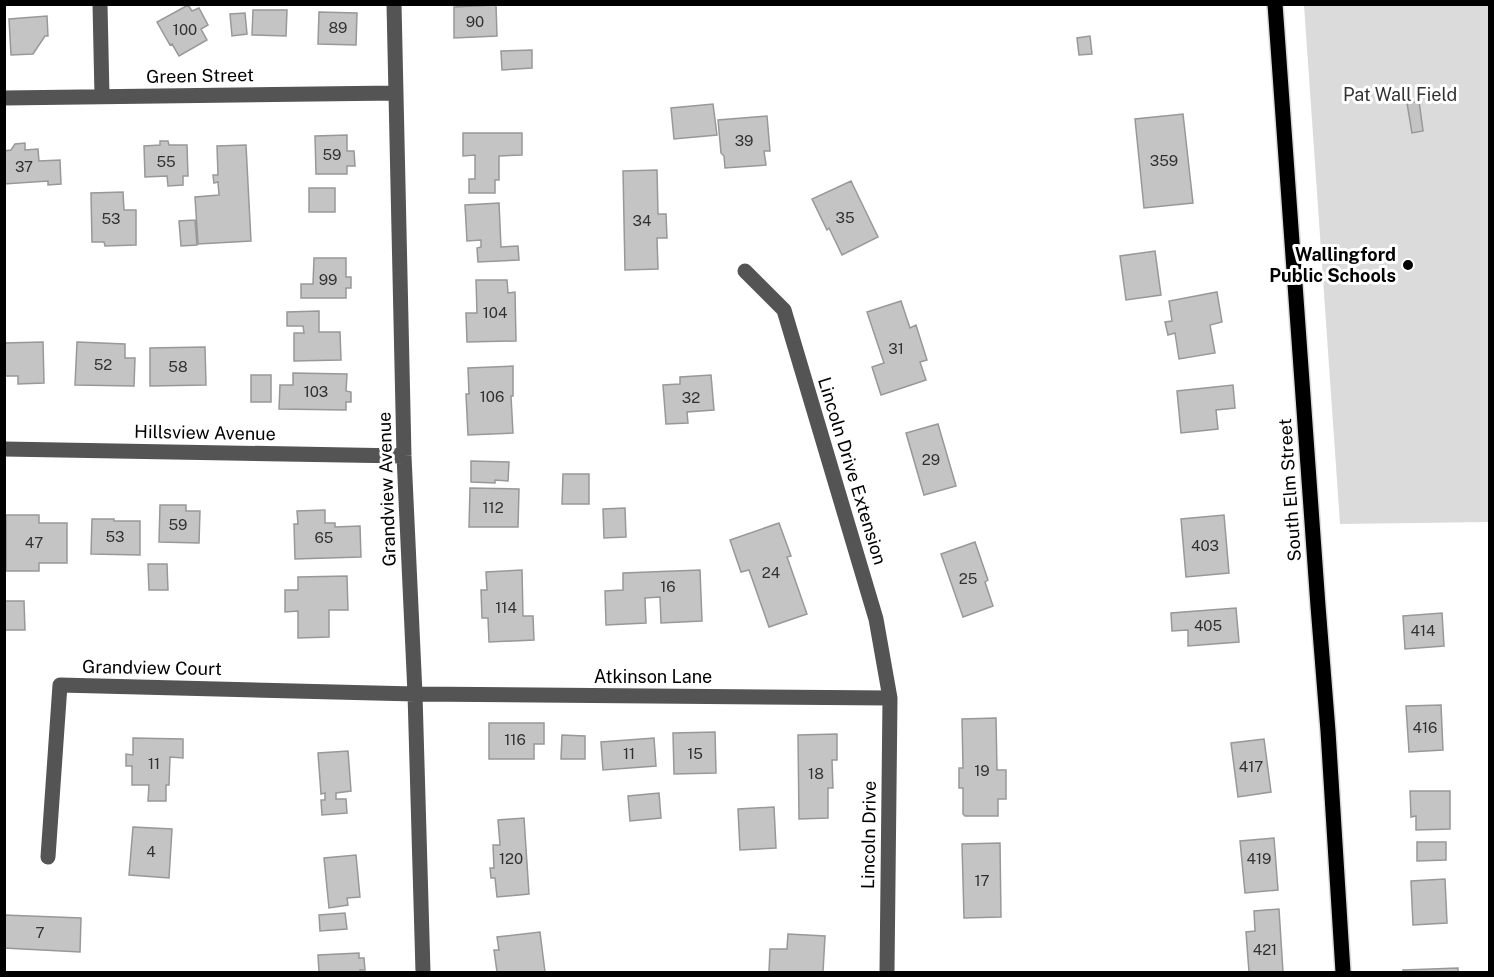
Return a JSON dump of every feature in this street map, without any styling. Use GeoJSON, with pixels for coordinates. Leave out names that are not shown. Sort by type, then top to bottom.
{"type":"FeatureCollection","features":[{"type":"Feature","properties":{"kind":"main road","name":"South Elm Street"},"geometry":{"type":"LineString","coordinates":[[1275,4],[1328,731],[1343,972]]}},
{"type":"Feature","properties":{"kind":"street"},"geometry":{"type":"LineString","coordinates":[[100,4],[102,96]]}},
{"type":"Feature","properties":{"kind":"street","name":"Grandview Avenue"},"geometry":{"type":"LineString","coordinates":[[394,4],[404,456],[423,972]]}},
{"type":"Feature","properties":{"kind":"street","name":"Green Street"},"geometry":{"type":"LineString","coordinates":[[4,98],[396,93]]}},
{"type":"Feature","properties":{"kind":"street","name":"Lincoln Drive Extension"},"geometry":{"type":"LineString","coordinates":[[745,271],[784,310],[876,620],[891,698]]}},
{"type":"Feature","properties":{"kind":"street","name":"Hillsview Avenue"},"geometry":{"type":"LineString","coordinates":[[4,449],[404,456]]}},
{"type":"Feature","properties":{"kind":"street","name":"Grandview Court"},"geometry":{"type":"LineString","coordinates":[[48,857],[60,686],[414,694]]}},
{"type":"Feature","properties":{"kind":"street","name":"Atkinson Lane"},"geometry":{"type":"LineString","coordinates":[[414,694],[891,698]]}},
{"type":"Feature","properties":{"kind":"street","name":"Lincoln Drive"},"geometry":{"type":"LineString","coordinates":[[887,972],[891,698]]}},
{"type":"Feature","properties":{"kind":"green space","name":"Pat Wall Field"},"geometry":{"type":"Polygon","coordinates":[[[1304,5],[1489,5],[1489,522],[1340,524],[1304,5]]]}},
{"type":"Feature","properties":{"kind":"building"},"geometry":{"type":"Polygon","coordinates":[[[188,5],[192,11],[199,8],[208,25],[201,29],[207,40],[179,56],[157,22],[188,5]]]}},
{"type":"Feature","properties":{"kind":"building"},"geometry":{"type":"Polygon","coordinates":[[[496,5],[497,36],[454,38],[454,7],[496,5]]]}},
{"type":"Feature","properties":{"kind":"building"},"geometry":{"type":"Polygon","coordinates":[[[253,10],[287,10],[286,36],[252,35],[253,10]]]}},
{"type":"Feature","properties":{"kind":"building"},"geometry":{"type":"Polygon","coordinates":[[[319,12],[357,13],[356,45],[318,44],[319,12]]]}},
{"type":"Feature","properties":{"kind":"building"},"geometry":{"type":"Polygon","coordinates":[[[245,13],[247,34],[232,36],[230,14],[245,13]]]}},
{"type":"Feature","properties":{"kind":"building"},"geometry":{"type":"Polygon","coordinates":[[[47,16],[48,36],[45,36],[33,54],[11,55],[9,19],[47,16]]]}},
{"type":"Feature","properties":{"kind":"building"},"geometry":{"type":"Polygon","coordinates":[[[1090,36],[1092,54],[1079,55],[1077,38],[1090,36]]]}},
{"type":"Feature","properties":{"kind":"building"},"geometry":{"type":"Polygon","coordinates":[[[532,50],[532,68],[502,70],[501,51],[532,50]]]}},
{"type":"Feature","properties":{"kind":"building"},"geometry":{"type":"Polygon","coordinates":[[[1419,101],[1423,131],[1412,133],[1407,103],[1419,101]]]}},
{"type":"Feature","properties":{"kind":"building"},"geometry":{"type":"Polygon","coordinates":[[[713,104],[717,135],[674,139],[671,108],[713,104]]]}},
{"type":"Feature","properties":{"kind":"building"},"geometry":{"type":"Polygon","coordinates":[[[1183,114],[1193,203],[1144,208],[1135,119],[1183,114]]]}},
{"type":"Feature","properties":{"kind":"building"},"geometry":{"type":"Polygon","coordinates":[[[767,116],[770,151],[764,151],[766,165],[725,168],[718,120],[767,116]]]}},
{"type":"Feature","properties":{"kind":"building"},"geometry":{"type":"Polygon","coordinates":[[[463,133],[522,133],[522,155],[499,156],[499,180],[495,180],[495,193],[469,193],[469,179],[475,179],[475,155],[463,156],[463,133]]]}},
{"type":"Feature","properties":{"kind":"building"},"geometry":{"type":"Polygon","coordinates":[[[347,135],[347,151],[354,151],[355,166],[347,166],[347,174],[316,174],[315,136],[347,135]]]}},
{"type":"Feature","properties":{"kind":"building"},"geometry":{"type":"Polygon","coordinates":[[[160,141],[168,141],[169,145],[187,145],[188,176],[183,176],[183,185],[168,186],[167,176],[145,177],[144,146],[160,145],[160,141]]]}},
{"type":"Feature","properties":{"kind":"building"},"geometry":{"type":"Polygon","coordinates":[[[25,143],[25,150],[38,149],[39,161],[60,160],[61,184],[48,185],[48,181],[4,184],[4,151],[11,150],[15,144],[25,143]]]}},
{"type":"Feature","properties":{"kind":"building"},"geometry":{"type":"Polygon","coordinates":[[[246,145],[251,241],[198,244],[195,197],[219,195],[218,182],[214,183],[213,175],[218,175],[217,146],[246,145]]]}},
{"type":"Feature","properties":{"kind":"building"},"geometry":{"type":"Polygon","coordinates":[[[657,170],[658,214],[666,214],[667,238],[657,238],[658,269],[625,270],[623,171],[657,170]]]}},
{"type":"Feature","properties":{"kind":"building"},"geometry":{"type":"Polygon","coordinates":[[[851,181],[878,237],[842,255],[812,199],[851,181]]]}},
{"type":"Feature","properties":{"kind":"building"},"geometry":{"type":"Polygon","coordinates":[[[309,188],[335,188],[335,212],[309,212],[309,188]]]}},
{"type":"Feature","properties":{"kind":"building"},"geometry":{"type":"Polygon","coordinates":[[[123,192],[124,210],[136,210],[136,245],[105,246],[104,242],[92,242],[91,193],[123,192]]]}},
{"type":"Feature","properties":{"kind":"building"},"geometry":{"type":"Polygon","coordinates":[[[499,203],[501,247],[518,246],[519,260],[478,262],[477,248],[481,247],[481,240],[467,241],[465,205],[499,203]]]}},
{"type":"Feature","properties":{"kind":"building"},"geometry":{"type":"Polygon","coordinates":[[[195,220],[197,245],[181,246],[179,221],[195,220]]]}},
{"type":"Feature","properties":{"kind":"building"},"geometry":{"type":"Polygon","coordinates":[[[1155,251],[1161,295],[1126,300],[1120,256],[1155,251]]]}},
{"type":"Feature","properties":{"kind":"building"},"geometry":{"type":"Polygon","coordinates":[[[314,258],[346,258],[346,277],[351,277],[351,288],[346,288],[346,298],[301,298],[301,284],[313,284],[314,258]]]}},
{"type":"Feature","properties":{"kind":"building"},"geometry":{"type":"Polygon","coordinates":[[[476,280],[507,280],[508,293],[515,292],[516,341],[467,342],[466,313],[477,313],[476,280]]]}},
{"type":"Feature","properties":{"kind":"building"},"geometry":{"type":"Polygon","coordinates":[[[1217,292],[1222,322],[1210,325],[1215,353],[1179,359],[1175,333],[1168,335],[1165,322],[1172,321],[1169,301],[1217,292]]]}},
{"type":"Feature","properties":{"kind":"building"},"geometry":{"type":"Polygon","coordinates":[[[901,301],[910,328],[916,325],[927,360],[920,362],[926,380],[881,395],[872,367],[884,363],[867,312],[901,301]]]}},
{"type":"Feature","properties":{"kind":"building"},"geometry":{"type":"Polygon","coordinates":[[[319,311],[319,332],[340,332],[341,360],[294,361],[294,333],[304,333],[303,326],[287,326],[287,312],[319,311]]]}},
{"type":"Feature","properties":{"kind":"building"},"geometry":{"type":"Polygon","coordinates":[[[43,342],[44,383],[18,384],[18,376],[4,376],[4,343],[43,342]]]}},
{"type":"Feature","properties":{"kind":"building"},"geometry":{"type":"Polygon","coordinates":[[[77,342],[125,344],[125,358],[135,358],[134,386],[75,385],[77,342]]]}},
{"type":"Feature","properties":{"kind":"building"},"geometry":{"type":"Polygon","coordinates":[[[205,347],[206,385],[150,386],[150,348],[205,347]]]}},
{"type":"Feature","properties":{"kind":"building"},"geometry":{"type":"Polygon","coordinates":[[[513,366],[513,396],[511,396],[513,433],[468,435],[466,394],[469,394],[468,368],[513,366]]]}},
{"type":"Feature","properties":{"kind":"building"},"geometry":{"type":"Polygon","coordinates":[[[293,373],[347,374],[346,391],[351,392],[351,402],[346,402],[346,410],[279,409],[280,385],[293,385],[293,373]]]}},
{"type":"Feature","properties":{"kind":"building"},"geometry":{"type":"Polygon","coordinates":[[[251,375],[271,375],[271,402],[251,402],[251,375]]]}},
{"type":"Feature","properties":{"kind":"building"},"geometry":{"type":"Polygon","coordinates":[[[711,375],[714,410],[687,412],[688,423],[666,424],[663,385],[680,384],[680,377],[711,375]]]}},
{"type":"Feature","properties":{"kind":"building"},"geometry":{"type":"Polygon","coordinates":[[[1233,385],[1235,408],[1216,410],[1218,429],[1181,433],[1177,391],[1233,385]]]}},
{"type":"Feature","properties":{"kind":"building"},"geometry":{"type":"Polygon","coordinates":[[[938,424],[956,486],[924,495],[906,433],[938,424]]]}},
{"type":"Feature","properties":{"kind":"building"},"geometry":{"type":"Polygon","coordinates":[[[471,461],[509,462],[508,481],[471,482],[471,461]]]}},
{"type":"Feature","properties":{"kind":"building"},"geometry":{"type":"Polygon","coordinates":[[[563,474],[589,474],[589,504],[562,504],[563,474]]]}},
{"type":"Feature","properties":{"kind":"building"},"geometry":{"type":"Polygon","coordinates":[[[470,488],[519,489],[518,527],[469,527],[470,488]]]}},
{"type":"Feature","properties":{"kind":"building"},"geometry":{"type":"Polygon","coordinates":[[[160,505],[186,505],[186,511],[200,511],[199,543],[159,542],[160,505]]]}},
{"type":"Feature","properties":{"kind":"building"},"geometry":{"type":"Polygon","coordinates":[[[625,508],[626,537],[604,538],[603,509],[625,508]]]}},
{"type":"Feature","properties":{"kind":"building"},"geometry":{"type":"Polygon","coordinates":[[[325,510],[325,523],[335,523],[335,527],[360,526],[361,557],[295,559],[294,524],[298,524],[297,511],[325,510]]]}},
{"type":"Feature","properties":{"kind":"building"},"geometry":{"type":"Polygon","coordinates":[[[6,515],[39,515],[39,523],[67,523],[67,563],[39,563],[39,571],[6,571],[6,515]]]}},
{"type":"Feature","properties":{"kind":"building"},"geometry":{"type":"Polygon","coordinates":[[[1224,515],[1229,573],[1186,577],[1181,519],[1224,515]]]}},
{"type":"Feature","properties":{"kind":"building"},"geometry":{"type":"Polygon","coordinates":[[[92,519],[140,521],[140,555],[91,554],[92,519]]]}},
{"type":"Feature","properties":{"kind":"building"},"geometry":{"type":"Polygon","coordinates":[[[779,523],[791,556],[787,557],[807,614],[769,627],[749,570],[741,572],[730,540],[779,523]]]}},
{"type":"Feature","properties":{"kind":"building"},"geometry":{"type":"Polygon","coordinates":[[[975,542],[988,580],[985,582],[993,606],[963,617],[941,554],[975,542]]]}},
{"type":"Feature","properties":{"kind":"building"},"geometry":{"type":"Polygon","coordinates":[[[148,564],[167,564],[168,590],[149,590],[148,564]]]}},
{"type":"Feature","properties":{"kind":"building"},"geometry":{"type":"Polygon","coordinates":[[[522,570],[523,616],[533,616],[534,640],[489,642],[488,618],[482,618],[481,590],[487,590],[486,572],[522,570]]]}},
{"type":"Feature","properties":{"kind":"building"},"geometry":{"type":"Polygon","coordinates":[[[700,570],[702,621],[661,623],[660,597],[645,598],[646,623],[606,625],[605,591],[623,590],[623,573],[700,570]]]}},
{"type":"Feature","properties":{"kind":"building"},"geometry":{"type":"Polygon","coordinates":[[[347,576],[348,610],[329,610],[329,637],[298,638],[298,611],[285,612],[285,590],[298,590],[298,577],[347,576]]]}},
{"type":"Feature","properties":{"kind":"building"},"geometry":{"type":"Polygon","coordinates":[[[4,601],[24,601],[25,630],[4,630],[4,601]]]}},
{"type":"Feature","properties":{"kind":"building"},"geometry":{"type":"Polygon","coordinates":[[[1236,608],[1239,642],[1188,646],[1188,630],[1172,631],[1171,613],[1236,608]]]}},
{"type":"Feature","properties":{"kind":"building"},"geometry":{"type":"Polygon","coordinates":[[[1442,613],[1444,646],[1405,649],[1403,616],[1442,613]]]}},
{"type":"Feature","properties":{"kind":"building"},"geometry":{"type":"Polygon","coordinates":[[[1441,705],[1443,750],[1409,752],[1406,706],[1441,705]]]}},
{"type":"Feature","properties":{"kind":"building"},"geometry":{"type":"Polygon","coordinates":[[[996,718],[997,770],[1006,770],[1006,799],[998,799],[998,816],[965,816],[963,814],[963,788],[959,788],[959,768],[963,768],[962,719],[996,718]]]}},
{"type":"Feature","properties":{"kind":"building"},"geometry":{"type":"Polygon","coordinates":[[[489,723],[544,723],[544,744],[534,744],[534,759],[489,759],[489,723]]]}},
{"type":"Feature","properties":{"kind":"building"},"geometry":{"type":"Polygon","coordinates":[[[715,732],[716,773],[674,774],[673,733],[715,732]]]}},
{"type":"Feature","properties":{"kind":"building"},"geometry":{"type":"Polygon","coordinates":[[[837,734],[837,760],[832,760],[833,788],[828,788],[828,818],[799,819],[798,735],[837,734]]]}},
{"type":"Feature","properties":{"kind":"building"},"geometry":{"type":"Polygon","coordinates":[[[562,735],[585,736],[585,759],[561,759],[562,735]]]}},
{"type":"Feature","properties":{"kind":"building"},"geometry":{"type":"Polygon","coordinates":[[[133,738],[183,739],[183,758],[170,757],[166,801],[148,801],[149,785],[132,785],[132,766],[126,766],[126,754],[133,755],[133,738]]]}},
{"type":"Feature","properties":{"kind":"building"},"geometry":{"type":"Polygon","coordinates":[[[654,738],[656,766],[603,770],[601,742],[654,738]]]}},
{"type":"Feature","properties":{"kind":"building"},"geometry":{"type":"Polygon","coordinates":[[[1264,739],[1271,792],[1238,797],[1231,743],[1264,739]]]}},
{"type":"Feature","properties":{"kind":"building"},"geometry":{"type":"Polygon","coordinates":[[[348,751],[351,791],[336,793],[336,799],[346,799],[347,813],[322,815],[321,800],[325,800],[325,793],[321,794],[318,753],[348,751]]]}},
{"type":"Feature","properties":{"kind":"building"},"geometry":{"type":"Polygon","coordinates":[[[1410,791],[1450,791],[1450,829],[1416,830],[1416,816],[1411,817],[1410,791]]]}},
{"type":"Feature","properties":{"kind":"building"},"geometry":{"type":"Polygon","coordinates":[[[659,793],[661,818],[630,821],[628,796],[659,793]]]}},
{"type":"Feature","properties":{"kind":"building"},"geometry":{"type":"Polygon","coordinates":[[[774,807],[776,848],[740,850],[738,809],[774,807]]]}},
{"type":"Feature","properties":{"kind":"building"},"geometry":{"type":"Polygon","coordinates":[[[524,818],[529,894],[497,897],[495,878],[491,878],[490,868],[494,868],[493,845],[500,845],[498,820],[524,818]]]}},
{"type":"Feature","properties":{"kind":"building"},"geometry":{"type":"Polygon","coordinates":[[[133,827],[172,829],[169,878],[129,875],[133,827]]]}},
{"type":"Feature","properties":{"kind":"building"},"geometry":{"type":"Polygon","coordinates":[[[1274,838],[1278,890],[1245,893],[1240,841],[1274,838]]]}},
{"type":"Feature","properties":{"kind":"building"},"geometry":{"type":"Polygon","coordinates":[[[1417,842],[1446,842],[1446,860],[1417,861],[1417,842]]]}},
{"type":"Feature","properties":{"kind":"building"},"geometry":{"type":"Polygon","coordinates":[[[1000,843],[1001,917],[964,918],[962,844],[1000,843]]]}},
{"type":"Feature","properties":{"kind":"building"},"geometry":{"type":"Polygon","coordinates":[[[356,855],[360,897],[347,898],[348,905],[329,908],[324,858],[356,855]]]}},
{"type":"Feature","properties":{"kind":"building"},"geometry":{"type":"Polygon","coordinates":[[[1445,879],[1447,923],[1413,925],[1411,881],[1445,879]]]}},
{"type":"Feature","properties":{"kind":"building"},"geometry":{"type":"Polygon","coordinates":[[[1279,909],[1283,972],[1249,972],[1246,932],[1255,931],[1254,911],[1279,909]]]}},
{"type":"Feature","properties":{"kind":"building"},"geometry":{"type":"Polygon","coordinates":[[[345,913],[347,929],[320,931],[319,915],[345,913]]]}},
{"type":"Feature","properties":{"kind":"building"},"geometry":{"type":"Polygon","coordinates":[[[4,915],[81,918],[80,952],[4,948],[4,915]]]}},
{"type":"Feature","properties":{"kind":"building"},"geometry":{"type":"Polygon","coordinates":[[[540,932],[545,972],[497,972],[494,950],[499,950],[497,937],[540,932]]]}},
{"type":"Feature","properties":{"kind":"building"},"geometry":{"type":"Polygon","coordinates":[[[788,934],[825,936],[823,972],[769,971],[770,949],[787,949],[788,934]]]}},
{"type":"Feature","properties":{"kind":"building"},"geometry":{"type":"Polygon","coordinates":[[[359,953],[359,958],[364,958],[365,970],[319,972],[318,955],[359,953]]]}},
{"type":"Feature","properties":{"kind":"building"},"geometry":{"type":"Polygon","coordinates":[[[1458,968],[1458,972],[1403,972],[1403,970],[1458,968]]]}},
{"type":"Feature","properties":{"kind":"place","name":"Wallingford Public Schools"},"geometry":{"type":"Point","coordinates":[1408,265]}}]}
